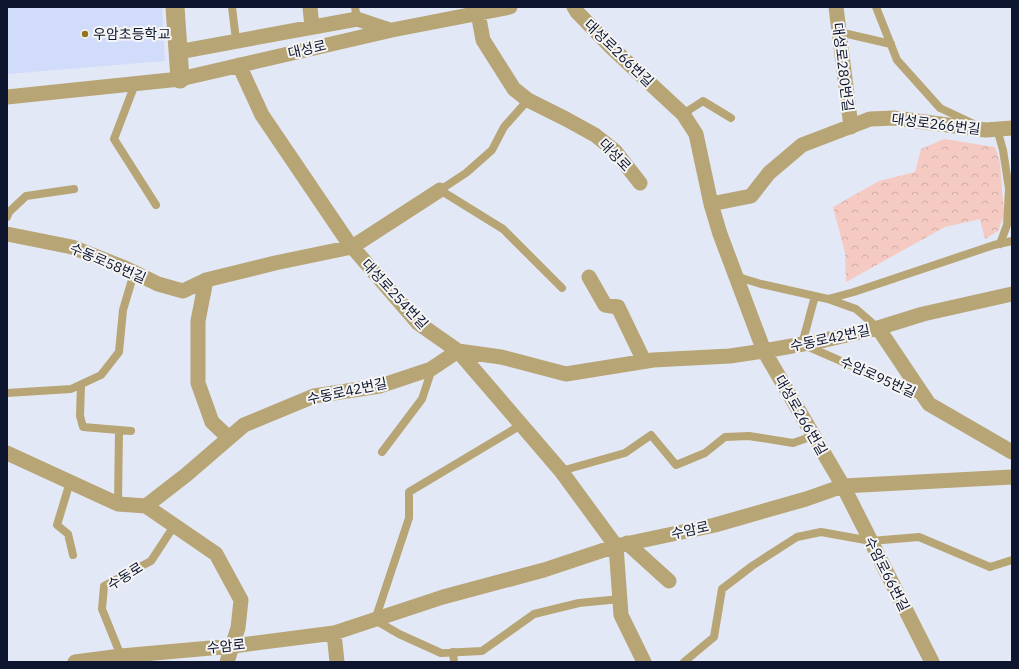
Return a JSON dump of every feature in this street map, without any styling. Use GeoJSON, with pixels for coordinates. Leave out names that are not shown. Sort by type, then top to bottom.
{"type":"FeatureCollection","features":[{"type":"Feature","properties":{"kind":"street"},"geometry":{"type":"LineString","coordinates":[[175,7],[180,79]]}},
{"type":"Feature","properties":{"kind":"street"},"geometry":{"type":"LineString","coordinates":[[310,7],[312,27]]}},
{"type":"Feature","properties":{"kind":"street","name":"대성로"},"geometry":{"type":"LineString","coordinates":[[7,97],[180,79],[392,30],[441,14],[510,7]]}},
{"type":"Feature","properties":{"kind":"street","name":"대성로266번길"},"geometry":{"type":"LineString","coordinates":[[574,7],[612,48],[683,114],[696,134],[711,204],[764,351],[843,486]]}},
{"type":"Feature","properties":{"kind":"street","name":"대성로280번길"},"geometry":{"type":"LineString","coordinates":[[836,7],[851,127]]}},
{"type":"Feature","properties":{"kind":"street","name":"대성로"},"geometry":{"type":"LineString","coordinates":[[488,10],[484,40],[514,90],[528,100],[566,118],[595,135],[615,151],[640,183]]}},
{"type":"Feature","properties":{"kind":"street"},"geometry":{"type":"LineString","coordinates":[[178,52],[312,27],[356,13],[392,30]]}},
{"type":"Feature","properties":{"kind":"street","name":"대성로254번길"},"geometry":{"type":"LineString","coordinates":[[239,65],[262,116],[352,247],[418,323],[458,351],[622,545],[669,581]]}},
{"type":"Feature","properties":{"kind":"street","name":"대성로266번길"},"geometry":{"type":"LineString","coordinates":[[711,204],[751,196],[769,173],[802,145],[870,119],[894,118],[998,129]]}},
{"type":"Feature","properties":{"kind":"street","name":"대성로254번길"},"geometry":{"type":"LineString","coordinates":[[352,247],[440,190]]}},
{"type":"Feature","properties":{"kind":"street","name":"수동로58번길"},"geometry":{"type":"LineString","coordinates":[[7,234],[72,247],[158,284],[183,291],[206,280],[275,263],[352,247]]}},
{"type":"Feature","properties":{"kind":"street"},"geometry":{"type":"LineString","coordinates":[[589,277],[606,305],[618,306],[644,361]]}},
{"type":"Feature","properties":{"kind":"street"},"geometry":{"type":"LineString","coordinates":[[206,280],[198,321],[198,383],[212,422],[229,438]]}},
{"type":"Feature","properties":{"kind":"street","name":"수동로42번길"},"geometry":{"type":"LineString","coordinates":[[146,506],[186,475],[244,425],[314,396],[380,386],[432,368],[458,351],[501,357],[566,374],[644,361],[730,356],[764,351],[878,328],[923,314],[1012,294]]}},
{"type":"Feature","properties":{"kind":"street"},"geometry":{"type":"LineString","coordinates":[[878,328],[925,397]]}},
{"type":"Feature","properties":{"kind":"street","name":"수암로95번길"},"geometry":{"type":"LineString","coordinates":[[925,397],[929,404],[1012,452]]}},
{"type":"Feature","properties":{"kind":"street"},"geometry":{"type":"LineString","coordinates":[[7,453],[118,504],[146,506],[216,554],[241,600],[238,628],[227,662]]}},
{"type":"Feature","properties":{"kind":"street","name":"수암로"},"geometry":{"type":"LineString","coordinates":[[75,662],[121,656],[233,646],[334,633],[443,597],[544,570],[622,545],[715,525],[806,499],[843,486],[1012,477]]}},
{"type":"Feature","properties":{"kind":"street","name":"수암로66번길"},"geometry":{"type":"LineString","coordinates":[[843,486],[932,662]]}},
{"type":"Feature","properties":{"kind":"street"},"geometry":{"type":"LineString","coordinates":[[622,545],[620,599],[621,615],[644,662]]}},
{"type":"Feature","properties":{"kind":"street"},"geometry":{"type":"LineString","coordinates":[[334,633],[337,662]]}},
{"type":"Feature","properties":{"kind":"lane"},"geometry":{"type":"LineString","coordinates":[[232,7],[236,40]]}},
{"type":"Feature","properties":{"kind":"lane"},"geometry":{"type":"LineString","coordinates":[[876,7],[897,60],[940,108],[998,129],[1009,190],[1008,224],[1000,244]]}},
{"type":"Feature","properties":{"kind":"lane"},"geometry":{"type":"LineString","coordinates":[[839,32],[891,44]]}},
{"type":"Feature","properties":{"kind":"lane"},"geometry":{"type":"LineString","coordinates":[[134,84],[114,139],[156,205]]}},
{"type":"Feature","properties":{"kind":"lane","name":"대성로254번길"},"geometry":{"type":"LineString","coordinates":[[440,190],[466,173],[492,150],[504,127],[528,100]]}},
{"type":"Feature","properties":{"kind":"lane"},"geometry":{"type":"LineString","coordinates":[[683,114],[703,101],[731,118]]}},
{"type":"Feature","properties":{"kind":"lane"},"geometry":{"type":"LineString","coordinates":[[7,217],[9,212],[26,196],[74,188]]}},
{"type":"Feature","properties":{"kind":"lane"},"geometry":{"type":"LineString","coordinates":[[440,190],[502,229],[562,288]]}},
{"type":"Feature","properties":{"kind":"lane"},"geometry":{"type":"LineString","coordinates":[[828,299],[854,292],[954,258],[1012,241]]}},
{"type":"Feature","properties":{"kind":"lane"},"geometry":{"type":"LineString","coordinates":[[7,393],[71,389],[101,375],[119,352],[123,310],[134,273]]}},
{"type":"Feature","properties":{"kind":"lane"},"geometry":{"type":"LineString","coordinates":[[736,276],[762,284],[828,299],[856,310],[878,328]]}},
{"type":"Feature","properties":{"kind":"lane"},"geometry":{"type":"LineString","coordinates":[[802,344],[816,296]]}},
{"type":"Feature","properties":{"kind":"lane","name":"수암로95번길"},"geometry":{"type":"LineString","coordinates":[[802,344],[925,397]]}},
{"type":"Feature","properties":{"kind":"lane"},"geometry":{"type":"LineString","coordinates":[[382,452],[422,399],[432,368]]}},
{"type":"Feature","properties":{"kind":"lane"},"geometry":{"type":"LineString","coordinates":[[81,385],[80,416],[83,427],[131,431]]}},
{"type":"Feature","properties":{"kind":"lane"},"geometry":{"type":"LineString","coordinates":[[521,425],[409,492],[409,518],[375,620],[399,634],[441,653],[482,651],[534,614],[579,602],[620,599]]}},
{"type":"Feature","properties":{"kind":"lane"},"geometry":{"type":"LineString","coordinates":[[118,504],[119,430]]}},
{"type":"Feature","properties":{"kind":"lane"},"geometry":{"type":"LineString","coordinates":[[561,471],[625,453],[651,435],[676,466],[705,453],[725,437],[749,436],[793,443],[813,436]]}},
{"type":"Feature","properties":{"kind":"lane"},"geometry":{"type":"LineString","coordinates":[[70,482],[57,525],[68,534],[73,555]]}},
{"type":"Feature","properties":{"kind":"lane","name":"수동로"},"geometry":{"type":"LineString","coordinates":[[121,656],[102,609],[104,586],[150,561],[174,526]]}},
{"type":"Feature","properties":{"kind":"lane"},"geometry":{"type":"LineString","coordinates":[[684,662],[714,637],[722,589],[752,566],[797,537],[821,532],[871,541],[919,537],[990,567],[1012,560]]}},
{"type":"Feature","properties":{"kind":"lane"},"geometry":{"type":"LineString","coordinates":[[454,652],[454,662]]}},
{"type":"Feature","properties":{"kind":"shaded area","name":"우암초등학교"},"geometry":{"type":"Polygon","coordinates":[[[7,7],[162,7],[165,61],[7,74],[7,7]]]}},
{"type":"Feature","properties":{"kind":"green space"},"geometry":{"type":"Polygon","coordinates":[[[944,139],[995,147],[1000,163],[1004,215],[998,231],[985,239],[980,219],[945,227],[846,282],[845,253],[833,207],[879,181],[915,172],[921,149],[944,139]]]}},
{"type":"Feature","properties":{"kind":"place","name":"우암초등학교"},"geometry":{"type":"Point","coordinates":[85,34]}}]}
